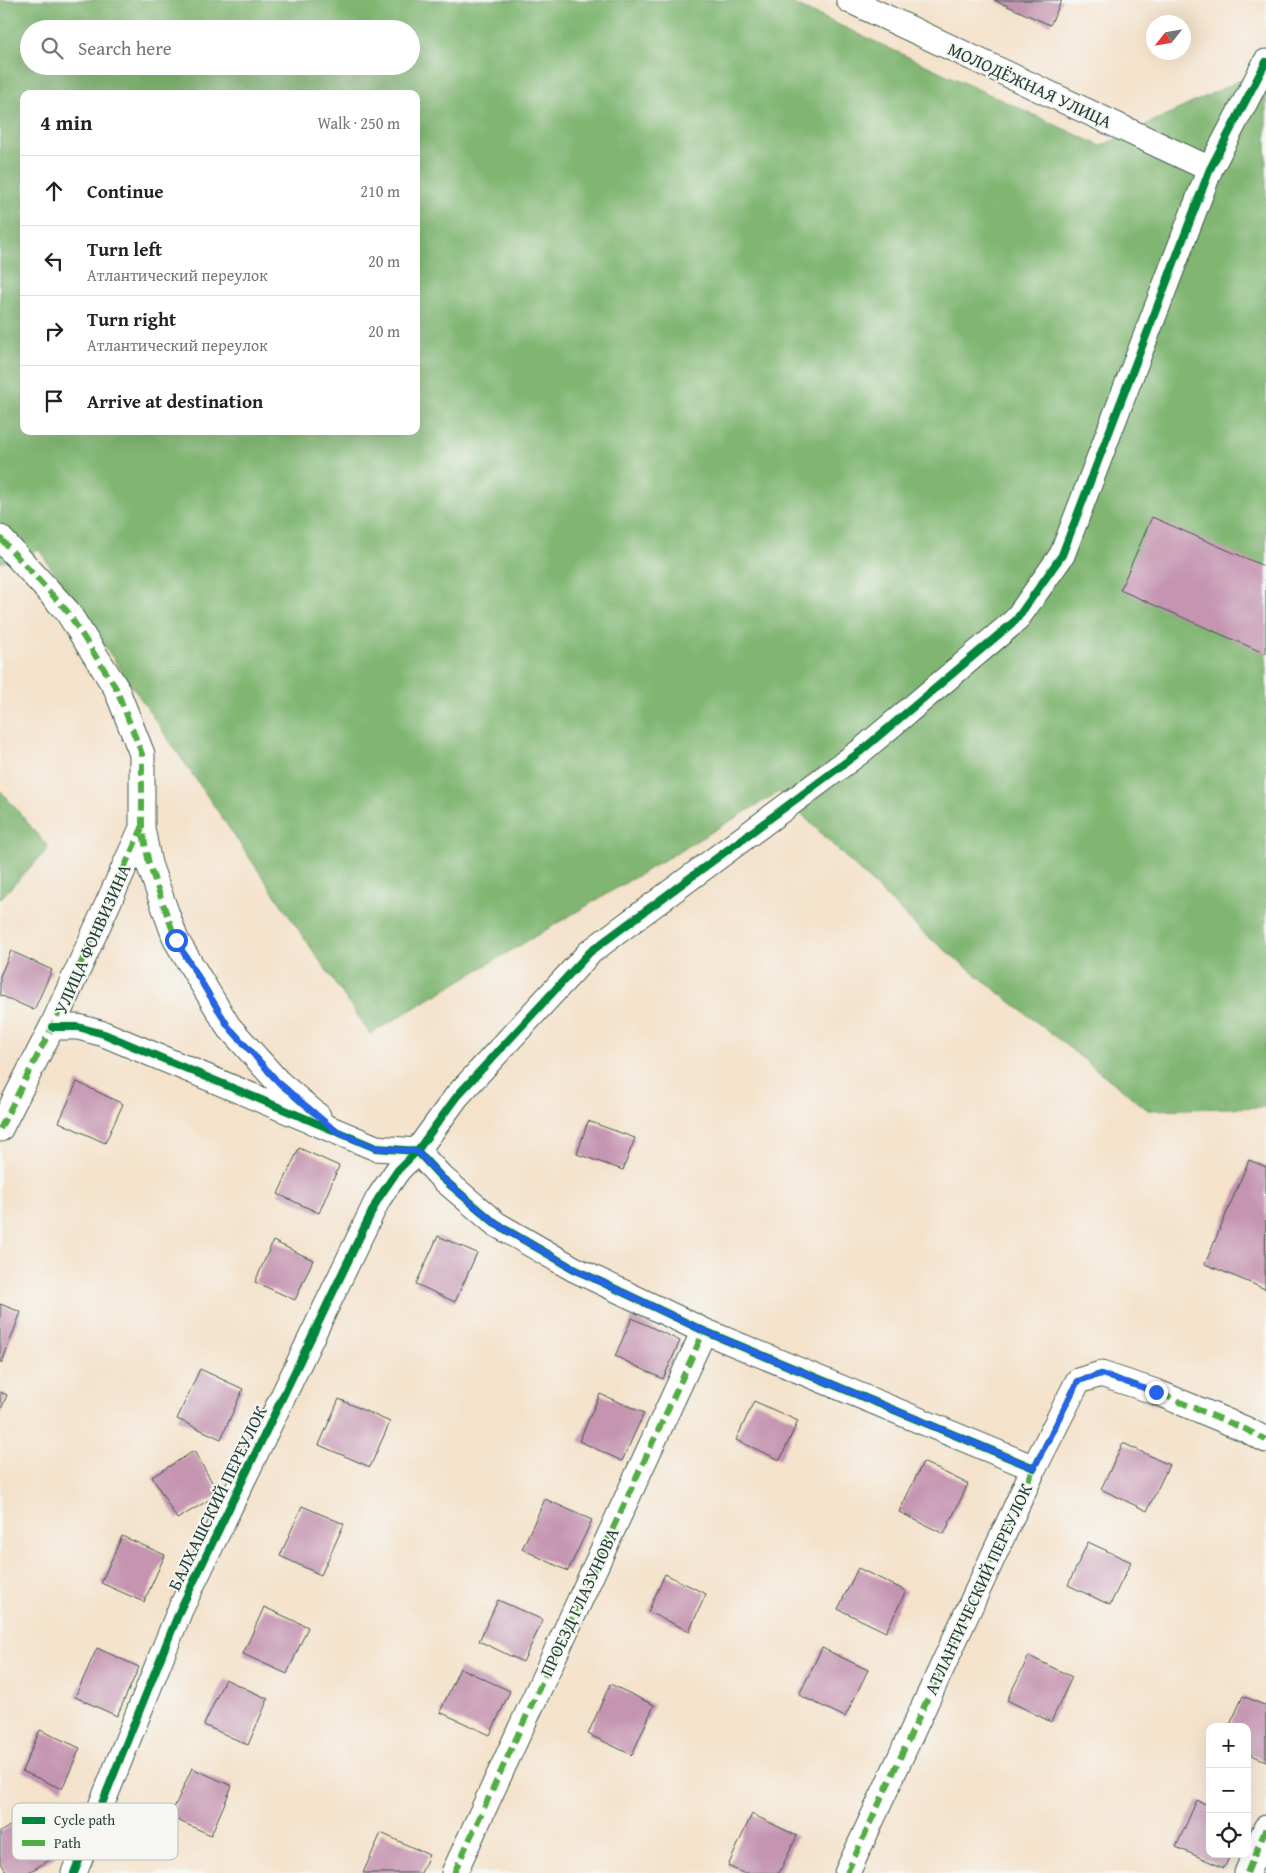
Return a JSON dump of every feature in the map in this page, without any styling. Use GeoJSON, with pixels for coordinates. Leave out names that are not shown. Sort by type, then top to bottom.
{"type":"FeatureCollection","features":[{"type":"Feature","properties":{"kind":"street","name":"МОЛОДЁЖНАЯ УЛИЦА"},"geometry":{"type":"LineString","coordinates":[[849,0],[1210,169]]}},
{"type":"Feature","properties":{"kind":"street","name":"БАЛХАШСКИЙ ПЕРЕУЛОК"},"geometry":{"type":"LineString","coordinates":[[102,1803],[180,1610],[378,1199],[398,1170],[417,1151],[457,1096],[590,952],[861,751],[1016,620],[1062,555],[1210,169],[1266,62]]}},
{"type":"Feature","properties":{"kind":"street"},"geometry":{"type":"LineString","coordinates":[[0,538],[67,611],[116,688],[142,754],[142,828],[149,864],[176,940],[228,1026],[278,1082],[337,1132]]}},
{"type":"Feature","properties":{"kind":"street","name":"УЛИЦА ФОНВИЗИНА"},"geometry":{"type":"LineString","coordinates":[[0,1129],[52,1027],[142,828]]}},
{"type":"Feature","properties":{"kind":"street"},"geometry":{"type":"LineString","coordinates":[[52,1027],[78,1027],[104,1034],[376,1148],[417,1151],[442,1178],[496,1224],[574,1269],[704,1331],[1034,1468]]}},
{"type":"Feature","properties":{"kind":"street","name":"ПРОЕЗД ГЛАЗУНОВА"},"geometry":{"type":"LineString","coordinates":[[454,1873],[704,1331]]}},
{"type":"Feature","properties":{"kind":"street","name":"АТЛАНТИЧЕСКИЙ ПЕРЕУЛОК"},"geometry":{"type":"LineString","coordinates":[[847,1873],[1034,1468],[1078,1381],[1101,1374],[1156,1392],[1245,1429],[1266,1440]]}},
{"type":"Feature","properties":{"kind":"street"},"geometry":{"type":"LineString","coordinates":[[1246,1873],[1266,1828]]}},
{"type":"Feature","properties":{"kind":"street","name":"БАЛХАШСКИЙ ПЕРЕУЛОК"},"geometry":{"type":"LineString","coordinates":[[74,1873],[79,1860]]}},
{"type":"Feature","properties":{"kind":"green space"},"geometry":{"type":"Polygon","coordinates":[[[0,0],[785,0],[1101,146],[1266,68],[1266,1107],[1148,1110],[921,931],[779,792],[370,1034],[39,550],[0,563],[0,0]]]}},
{"type":"Feature","properties":{"kind":"green space"},"geometry":{"type":"Polygon","coordinates":[[[0,790],[49,848],[0,899],[0,790]]]}},
{"type":"Feature","properties":{"kind":"building"},"geometry":{"type":"Polygon","coordinates":[[[994,0],[1062,0],[1050,25],[994,0]]]}},
{"type":"Feature","properties":{"kind":"building"},"geometry":{"type":"Polygon","coordinates":[[[1152,517],[1266,567],[1266,654],[1120,590],[1152,517]]]}},
{"type":"Feature","properties":{"kind":"building"},"geometry":{"type":"Polygon","coordinates":[[[11,951],[52,970],[34,1010],[0,995],[0,976],[11,951]]]}},
{"type":"Feature","properties":{"kind":"building"},"geometry":{"type":"Polygon","coordinates":[[[77,1082],[123,1104],[105,1143],[59,1122],[77,1082]]]}},
{"type":"Feature","properties":{"kind":"building"},"geometry":{"type":"Polygon","coordinates":[[[588,1121],[635,1138],[623,1170],[577,1154],[588,1121]]]}},
{"type":"Feature","properties":{"kind":"building"},"geometry":{"type":"Polygon","coordinates":[[[299,1148],[339,1166],[319,1213],[278,1194],[299,1148]]]}},
{"type":"Feature","properties":{"kind":"building"},"geometry":{"type":"Polygon","coordinates":[[[1249,1160],[1266,1167],[1265,1289],[1205,1264],[1249,1160]]]}},
{"type":"Feature","properties":{"kind":"building"},"geometry":{"type":"Polygon","coordinates":[[[438,1236],[477,1253],[455,1302],[416,1284],[438,1236]]]}},
{"type":"Feature","properties":{"kind":"building"},"geometry":{"type":"Polygon","coordinates":[[[273,1241],[313,1260],[295,1300],[255,1282],[273,1241]]]}},
{"type":"Feature","properties":{"kind":"building"},"geometry":{"type":"Polygon","coordinates":[[[0,1304],[21,1312],[2,1362],[0,1362],[0,1304]]]}},
{"type":"Feature","properties":{"kind":"building"},"geometry":{"type":"Polygon","coordinates":[[[632,1318],[680,1341],[663,1379],[615,1356],[632,1318]]]}},
{"type":"Feature","properties":{"kind":"building"},"geometry":{"type":"Polygon","coordinates":[[[200,1369],[243,1389],[221,1439],[177,1419],[200,1369]]]}},
{"type":"Feature","properties":{"kind":"building"},"geometry":{"type":"Polygon","coordinates":[[[0,1392],[7,1395],[0,1412],[0,1392]]]}},
{"type":"Feature","properties":{"kind":"building"},"geometry":{"type":"Polygon","coordinates":[[[600,1394],[644,1413],[622,1461],[579,1441],[600,1394]]]}},
{"type":"Feature","properties":{"kind":"building"},"geometry":{"type":"Polygon","coordinates":[[[339,1399],[390,1422],[370,1467],[319,1445],[339,1399]]]}},
{"type":"Feature","properties":{"kind":"building"},"geometry":{"type":"Polygon","coordinates":[[[754,1401],[798,1421],[780,1460],[736,1440],[754,1401]]]}},
{"type":"Feature","properties":{"kind":"building"},"geometry":{"type":"Polygon","coordinates":[[[1123,1443],[1169,1465],[1147,1511],[1101,1489],[1123,1443]]]}},
{"type":"Feature","properties":{"kind":"building"},"geometry":{"type":"Polygon","coordinates":[[[194,1451],[219,1494],[177,1519],[152,1477],[194,1451]]]}},
{"type":"Feature","properties":{"kind":"building"},"geometry":{"type":"Polygon","coordinates":[[[923,1462],[968,1484],[944,1534],[899,1512],[923,1462]]]}},
{"type":"Feature","properties":{"kind":"building"},"geometry":{"type":"Polygon","coordinates":[[[545,1499],[592,1520],[568,1571],[522,1549],[545,1499]]]}},
{"type":"Feature","properties":{"kind":"building"},"geometry":{"type":"Polygon","coordinates":[[[302,1506],[344,1524],[321,1575],[280,1556],[302,1506]]]}},
{"type":"Feature","properties":{"kind":"building"},"geometry":{"type":"Polygon","coordinates":[[[122,1536],[165,1555],[144,1602],[101,1583],[122,1536]]]}},
{"type":"Feature","properties":{"kind":"building"},"geometry":{"type":"Polygon","coordinates":[[[1088,1542],[1131,1562],[1110,1605],[1068,1585],[1088,1542]]]}},
{"type":"Feature","properties":{"kind":"building"},"geometry":{"type":"Polygon","coordinates":[[[858,1568],[906,1591],[886,1632],[838,1609],[858,1568]]]}},
{"type":"Feature","properties":{"kind":"building"},"geometry":{"type":"Polygon","coordinates":[[[665,1574],[706,1594],[689,1631],[648,1612],[665,1574]]]}},
{"type":"Feature","properties":{"kind":"building"},"geometry":{"type":"Polygon","coordinates":[[[498,1600],[543,1620],[523,1662],[479,1641],[498,1600]]]}},
{"type":"Feature","properties":{"kind":"building"},"geometry":{"type":"Polygon","coordinates":[[[264,1607],[308,1627],[287,1674],[243,1654],[264,1607]]]}},
{"type":"Feature","properties":{"kind":"building"},"geometry":{"type":"Polygon","coordinates":[[[97,1648],[139,1667],[117,1716],[75,1697],[97,1648]]]}},
{"type":"Feature","properties":{"kind":"building"},"geometry":{"type":"Polygon","coordinates":[[[822,1648],[868,1670],[845,1717],[799,1695],[822,1648]]]}},
{"type":"Feature","properties":{"kind":"building"},"geometry":{"type":"Polygon","coordinates":[[[1029,1656],[1072,1677],[1051,1722],[1007,1700],[1029,1656]]]}},
{"type":"Feature","properties":{"kind":"building"},"geometry":{"type":"Polygon","coordinates":[[[460,1668],[510,1691],[490,1735],[440,1712],[460,1668]]]}},
{"type":"Feature","properties":{"kind":"building"},"geometry":{"type":"Polygon","coordinates":[[[225,1679],[268,1699],[248,1745],[204,1725],[225,1679]]]}},
{"type":"Feature","properties":{"kind":"building"},"geometry":{"type":"Polygon","coordinates":[[[610,1684],[654,1705],[632,1755],[588,1734],[610,1684]]]}},
{"type":"Feature","properties":{"kind":"building"},"geometry":{"type":"Polygon","coordinates":[[[1243,1696],[1266,1706],[1266,1761],[1251,1755],[1251,1723],[1231,1723],[1243,1696]]]}},
{"type":"Feature","properties":{"kind":"building"},"geometry":{"type":"Polygon","coordinates":[[[40,1730],[80,1748],[62,1789],[22,1771],[40,1730]]]}},
{"type":"Feature","properties":{"kind":"building"},"geometry":{"type":"Polygon","coordinates":[[[192,1768],[232,1786],[211,1835],[178,1821],[178,1803],[176,1803],[192,1768]]]}},
{"type":"Feature","properties":{"kind":"building"},"geometry":{"type":"Polygon","coordinates":[[[1197,1800],[1206,1804],[1206,1858],[1229,1858],[1224,1868],[1176,1847],[1197,1800]]]}},
{"type":"Feature","properties":{"kind":"building"},"geometry":{"type":"Polygon","coordinates":[[[752,1814],[797,1836],[779,1873],[743,1873],[728,1866],[752,1814]]]}},
{"type":"Feature","properties":{"kind":"building"},"geometry":{"type":"Polygon","coordinates":[[[12,1825],[12,1860],[50,1860],[27,1873],[7,1873],[0,1861],[0,1832],[12,1825]]]}},
{"type":"Feature","properties":{"kind":"building"},"geometry":{"type":"Polygon","coordinates":[[[381,1833],[429,1855],[421,1873],[363,1873],[381,1833]]]}},
{"type":"Feature","properties":{"kind":"marked path"},"geometry":{"type":"LineString","coordinates":[[0,538],[67,611],[116,688],[142,754],[142,828],[149,864],[176,940],[228,1026],[278,1082],[325,1123]]}},
{"type":"Feature","properties":{"kind":"marked path"},"geometry":{"type":"LineString","coordinates":[[0,1129],[52,1027],[142,828]]}},
{"type":"Feature","properties":{"kind":"marked path"},"geometry":{"type":"LineString","coordinates":[[454,1873],[704,1331]]}},
{"type":"Feature","properties":{"kind":"marked path"},"geometry":{"type":"LineString","coordinates":[[847,1873],[1034,1468],[1078,1381],[1101,1374],[1156,1392],[1245,1429],[1266,1440]]}},
{"type":"Feature","properties":{"kind":"marked path"},"geometry":{"type":"LineString","coordinates":[[1247,1873],[1266,1828]]}},
{"type":"Feature","properties":{"kind":"cycle path"},"geometry":{"type":"LineString","coordinates":[[102,1803],[180,1610],[378,1199],[398,1170],[417,1151],[457,1096],[590,952],[861,751],[1016,620],[1062,555],[1210,169],[1266,62]]}},
{"type":"Feature","properties":{"kind":"cycle path"},"geometry":{"type":"LineString","coordinates":[[52,1027],[78,1027],[104,1034],[376,1148],[417,1151],[442,1178],[496,1224],[574,1269],[704,1331],[1034,1468]]}},
{"type":"Feature","properties":{"kind":"cycle path"},"geometry":{"type":"LineString","coordinates":[[74,1873],[79,1860]]}},
{"type":"Feature","properties":{"kind":"route"},"geometry":{"type":"LineString","coordinates":[[176,940],[228,1026],[278,1082],[337,1132],[376,1148],[417,1151],[442,1178],[496,1224],[574,1269],[704,1331],[1034,1468],[1078,1381],[1101,1374],[1156,1392]]}}]}
